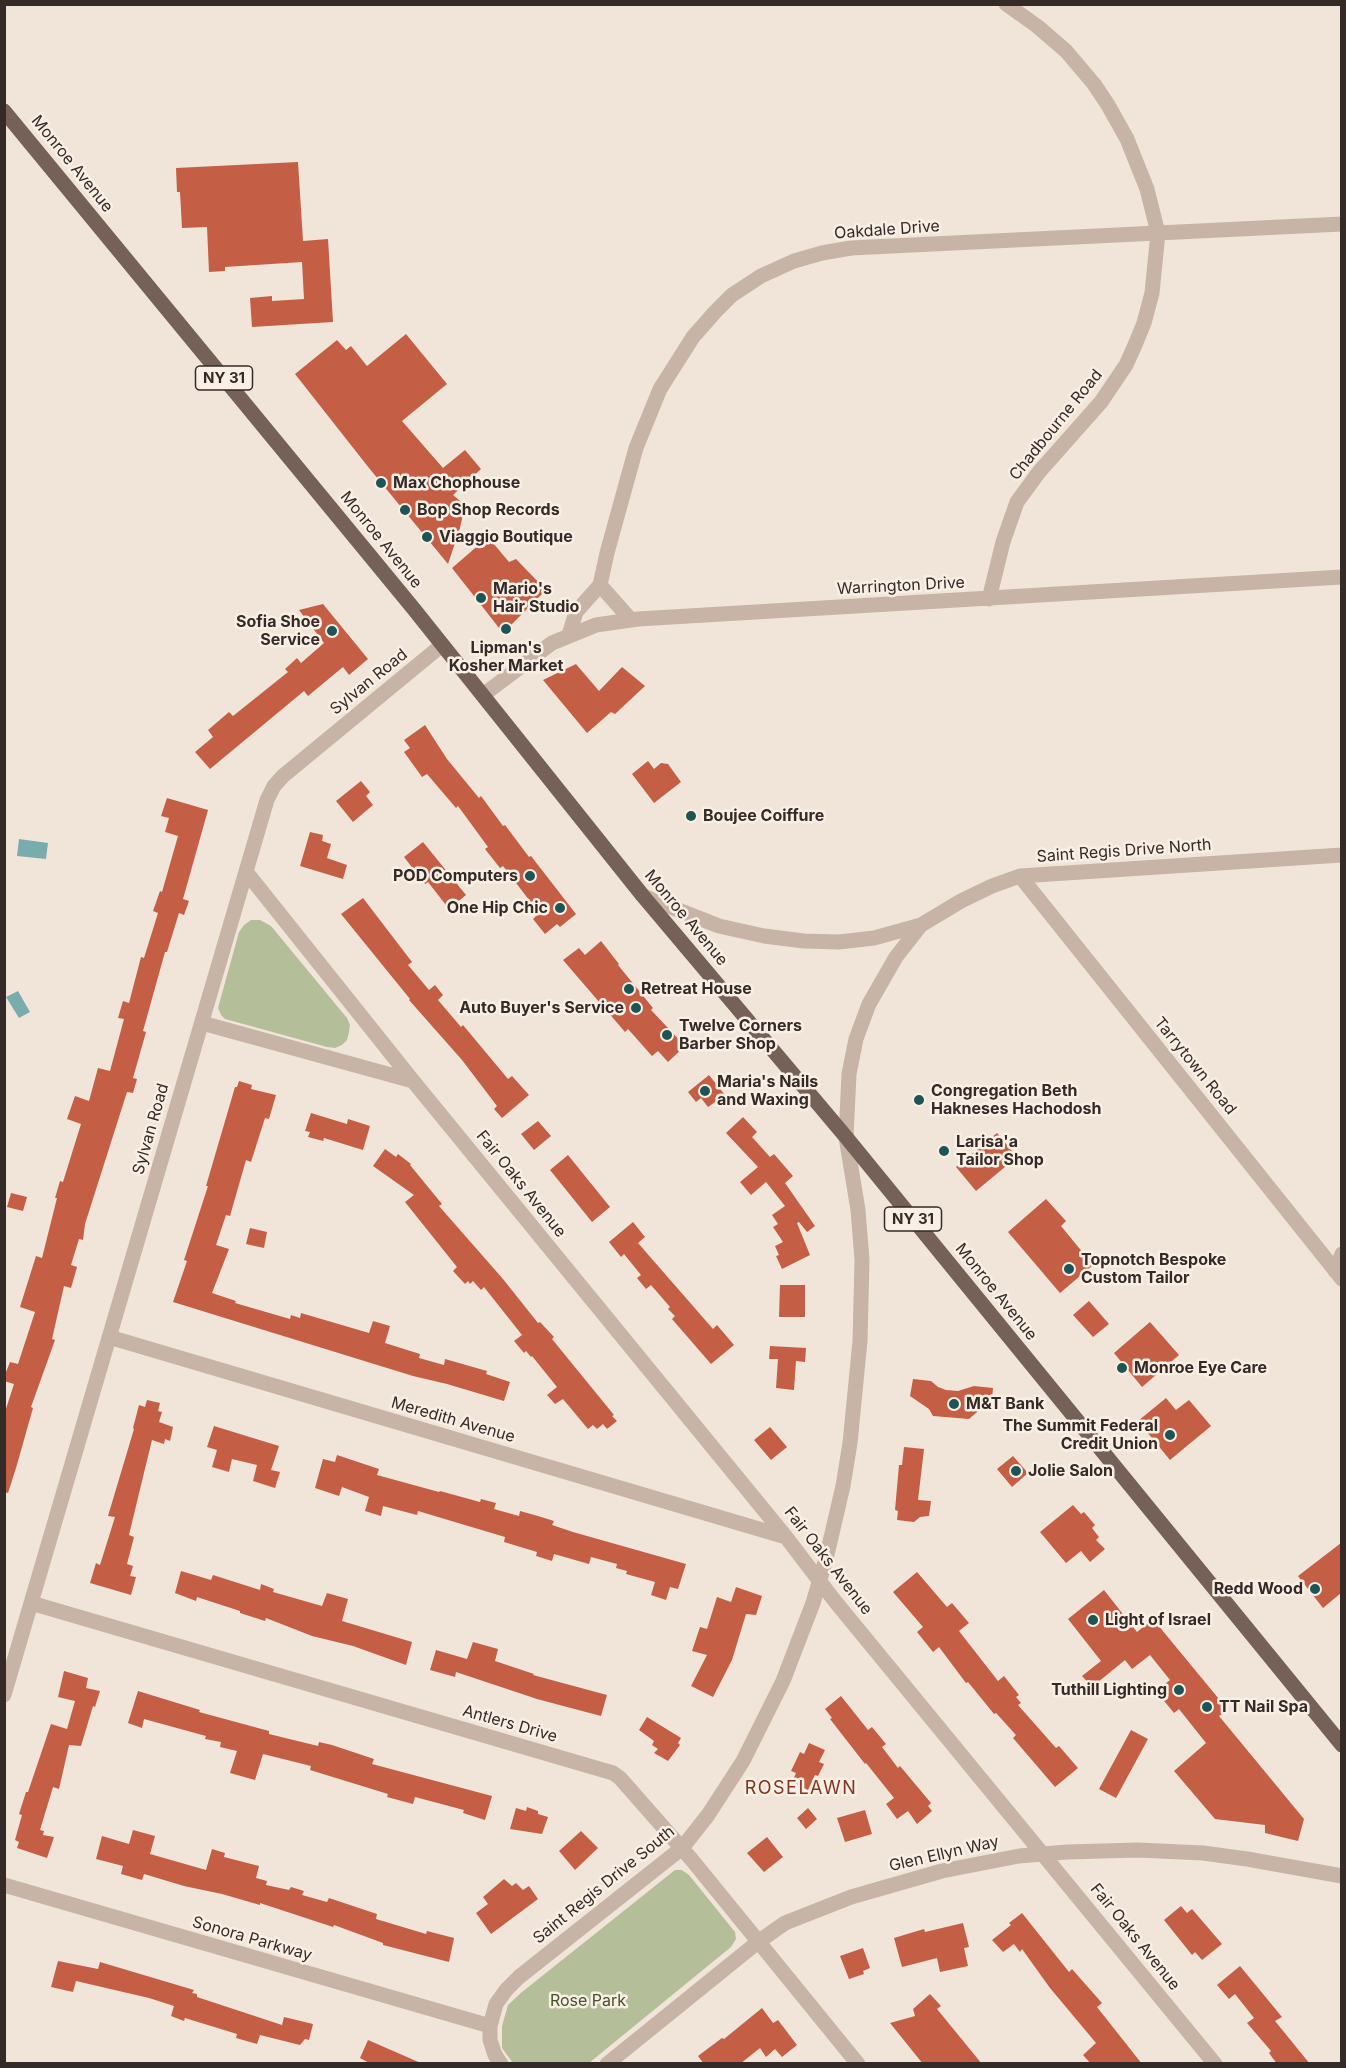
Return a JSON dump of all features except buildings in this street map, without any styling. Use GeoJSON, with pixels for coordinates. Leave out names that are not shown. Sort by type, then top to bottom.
{"type":"FeatureCollection","features":[{"type":"Feature","properties":{"kind":"main road","name":"Monroe Avenue"},"geometry":{"type":"LineString","coordinates":[[4,111],[483,694],[643,896],[846,1137],[1341,1745]]}},
{"type":"Feature","properties":{"kind":"street","name":"Chadbourne Road"},"geometry":{"type":"LineString","coordinates":[[989,599],[1002,542],[1017,502],[1039,472],[1101,402],[1126,364],[1135,345],[1152,293],[1158,233],[1147,189],[1127,139],[1108,105],[1082,68],[1066,51],[1006,4]]}},
{"type":"Feature","properties":{"kind":"street","name":"Oakdale Drive"},"geometry":{"type":"LineString","coordinates":[[600,585],[606,553],[636,448],[660,389],[693,337],[715,312],[732,295],[761,276],[794,261],[851,248],[1341,224]]}},
{"type":"Feature","properties":{"kind":"street","name":"Warrington Drive"},"geometry":{"type":"LineString","coordinates":[[483,694],[536,654],[569,635],[596,625],[631,620],[1341,577]]}},
{"type":"Feature","properties":{"kind":"street"},"geometry":{"type":"LineString","coordinates":[[569,635],[576,612],[600,585],[631,620]]}},
{"type":"Feature","properties":{"kind":"street","name":"Sylvan Road"},"geometry":{"type":"LineString","coordinates":[[4,1695],[267,800],[274,786],[283,776],[442,645]]}},
{"type":"Feature","properties":{"kind":"street","name":"Saint Regis Drive North"},"geometry":{"type":"LineString","coordinates":[[643,896],[719,926],[764,936],[839,942],[874,938],[921,925],[992,886],[1020,876],[1341,855]]}},
{"type":"Feature","properties":{"kind":"street","name":"Fair Oaks Avenue"},"geometry":{"type":"LineString","coordinates":[[247,873],[413,1081],[786,1537],[820,1582],[1215,2064]]}},
{"type":"Feature","properties":{"kind":"street","name":"Tarrytown Road"},"geometry":{"type":"LineString","coordinates":[[1020,876],[1338,1275]]}},
{"type":"Feature","properties":{"kind":"street","name":"Saint Regis Drive North"},"geometry":{"type":"LineString","coordinates":[[846,1137],[849,1074],[856,1039],[877,988],[896,957],[921,925]]}},
{"type":"Feature","properties":{"kind":"street"},"geometry":{"type":"LineString","coordinates":[[201,1023],[413,1081]]}},
{"type":"Feature","properties":{"kind":"street","name":"Saint Regis Drive South"},"geometry":{"type":"LineString","coordinates":[[490,2026],[496,2004],[519,1977],[682,1848],[708,1815],[743,1761],[783,1681],[820,1582],[847,1465],[860,1341],[862,1260],[858,1210],[846,1137]]}},
{"type":"Feature","properties":{"kind":"street"},"geometry":{"type":"LineString","coordinates":[[1338,1275],[1341,1254]]}},
{"type":"Feature","properties":{"kind":"street","name":"Meredith Avenue"},"geometry":{"type":"LineString","coordinates":[[109,1337],[786,1537]]}},
{"type":"Feature","properties":{"kind":"street","name":"Antlers Drive"},"geometry":{"type":"LineString","coordinates":[[31,1603],[613,1773],[682,1848],[858,2064]]}},
{"type":"Feature","properties":{"kind":"street","name":"Glen Ellyn Way"},"geometry":{"type":"LineString","coordinates":[[607,2064],[758,1942],[785,1923],[895,1883],[992,1860],[1110,1850],[1195,1853],[1247,1858],[1341,1876]]}},
{"type":"Feature","properties":{"kind":"street","name":"Sonora Parkway"},"geometry":{"type":"LineString","coordinates":[[4,1886],[490,2026]]}},
{"type":"Feature","properties":{"kind":"street"},"geometry":{"type":"LineString","coordinates":[[490,2026],[490,2040],[501,2064]]}},
{"type":"Feature","properties":{"kind":"green space"},"geometry":{"type":"Polygon","coordinates":[[[251,920],[260,920],[271,926],[347,1018],[350,1025],[349,1032],[347,1040],[342,1045],[335,1048],[327,1047],[225,1019],[221,1015],[218,1008],[239,932],[251,920]]]}},
{"type":"Feature","properties":{"kind":"green space","name":"Rose Park"},"geometry":{"type":"Polygon","coordinates":[[[675,1870],[682,1870],[689,1875],[735,1932],[736,1939],[731,1947],[589,2063],[513,2063],[502,2048],[502,2026],[508,2005],[675,1870]]]}},
{"type":"Feature","properties":{"kind":"water"},"geometry":{"type":"Polygon","coordinates":[[[19,839],[48,843],[46,859],[17,856],[19,839]]]}},
{"type":"Feature","properties":{"kind":"water"},"geometry":{"type":"Polygon","coordinates":[[[18,991],[30,1012],[19,1018],[6,997],[18,991]]]}},
{"type":"Feature","properties":{"kind":"place","name":"Max Chophouse"},"geometry":{"type":"Point","coordinates":[381,483]}},
{"type":"Feature","properties":{"kind":"place","name":"Bop Shop Records"},"geometry":{"type":"Point","coordinates":[405,510]}},
{"type":"Feature","properties":{"kind":"place","name":"Viaggio Boutique"},"geometry":{"type":"Point","coordinates":[427,537]}},
{"type":"Feature","properties":{"kind":"place","name":"Mario's Hair Studio"},"geometry":{"type":"Point","coordinates":[481,598]}},
{"type":"Feature","properties":{"kind":"place","name":"Lipman's Kosher Market"},"geometry":{"type":"Point","coordinates":[506,629]}},
{"type":"Feature","properties":{"kind":"place","name":"Sofia Shoe Service"},"geometry":{"type":"Point","coordinates":[332,631]}},
{"type":"Feature","properties":{"kind":"place","name":"Boujee Coiffure"},"geometry":{"type":"Point","coordinates":[691,816]}},
{"type":"Feature","properties":{"kind":"place","name":"POD Computers"},"geometry":{"type":"Point","coordinates":[530,876]}},
{"type":"Feature","properties":{"kind":"place","name":"One Hip Chic"},"geometry":{"type":"Point","coordinates":[560,908]}},
{"type":"Feature","properties":{"kind":"place","name":"Retreat House"},"geometry":{"type":"Point","coordinates":[629,989]}},
{"type":"Feature","properties":{"kind":"place","name":"Auto Buyer's Service"},"geometry":{"type":"Point","coordinates":[636,1008]}},
{"type":"Feature","properties":{"kind":"place","name":"Twelve Corners Barber Shop"},"geometry":{"type":"Point","coordinates":[667,1035]}},
{"type":"Feature","properties":{"kind":"place","name":"Maria's Nails and Waxing"},"geometry":{"type":"Point","coordinates":[705,1091]}},
{"type":"Feature","properties":{"kind":"place","name":"Congregation Beth Hakneses Hachodosh"},"geometry":{"type":"Point","coordinates":[919,1100]}},
{"type":"Feature","properties":{"kind":"place","name":"Larisa'a Tailor Shop"},"geometry":{"type":"Point","coordinates":[944,1151]}},
{"type":"Feature","properties":{"kind":"place","name":"Topnotch Bespoke Custom Tailor"},"geometry":{"type":"Point","coordinates":[1069,1269]}},
{"type":"Feature","properties":{"kind":"place","name":"Monroe Eye Care"},"geometry":{"type":"Point","coordinates":[1122,1368]}},
{"type":"Feature","properties":{"kind":"place","name":"M&T Bank"},"geometry":{"type":"Point","coordinates":[954,1404]}},
{"type":"Feature","properties":{"kind":"place","name":"The Summit Federal Credit Union"},"geometry":{"type":"Point","coordinates":[1170,1435]}},
{"type":"Feature","properties":{"kind":"place","name":"Jolie Salon"},"geometry":{"type":"Point","coordinates":[1016,1471]}},
{"type":"Feature","properties":{"kind":"place","name":"Redd Wood"},"geometry":{"type":"Point","coordinates":[1315,1589]}},
{"type":"Feature","properties":{"kind":"place","name":"Light of Israel"},"geometry":{"type":"Point","coordinates":[1093,1620]}},
{"type":"Feature","properties":{"kind":"place","name":"Tuthill Lighting"},"geometry":{"type":"Point","coordinates":[1179,1690]}},
{"type":"Feature","properties":{"kind":"place","name":"TT Nail Spa"},"geometry":{"type":"Point","coordinates":[1207,1707]}},
{"type":"Feature","properties":{"kind":"district","name":"ROSELAWN"},"geometry":{"type":"Point","coordinates":[801,1789]}}]}
